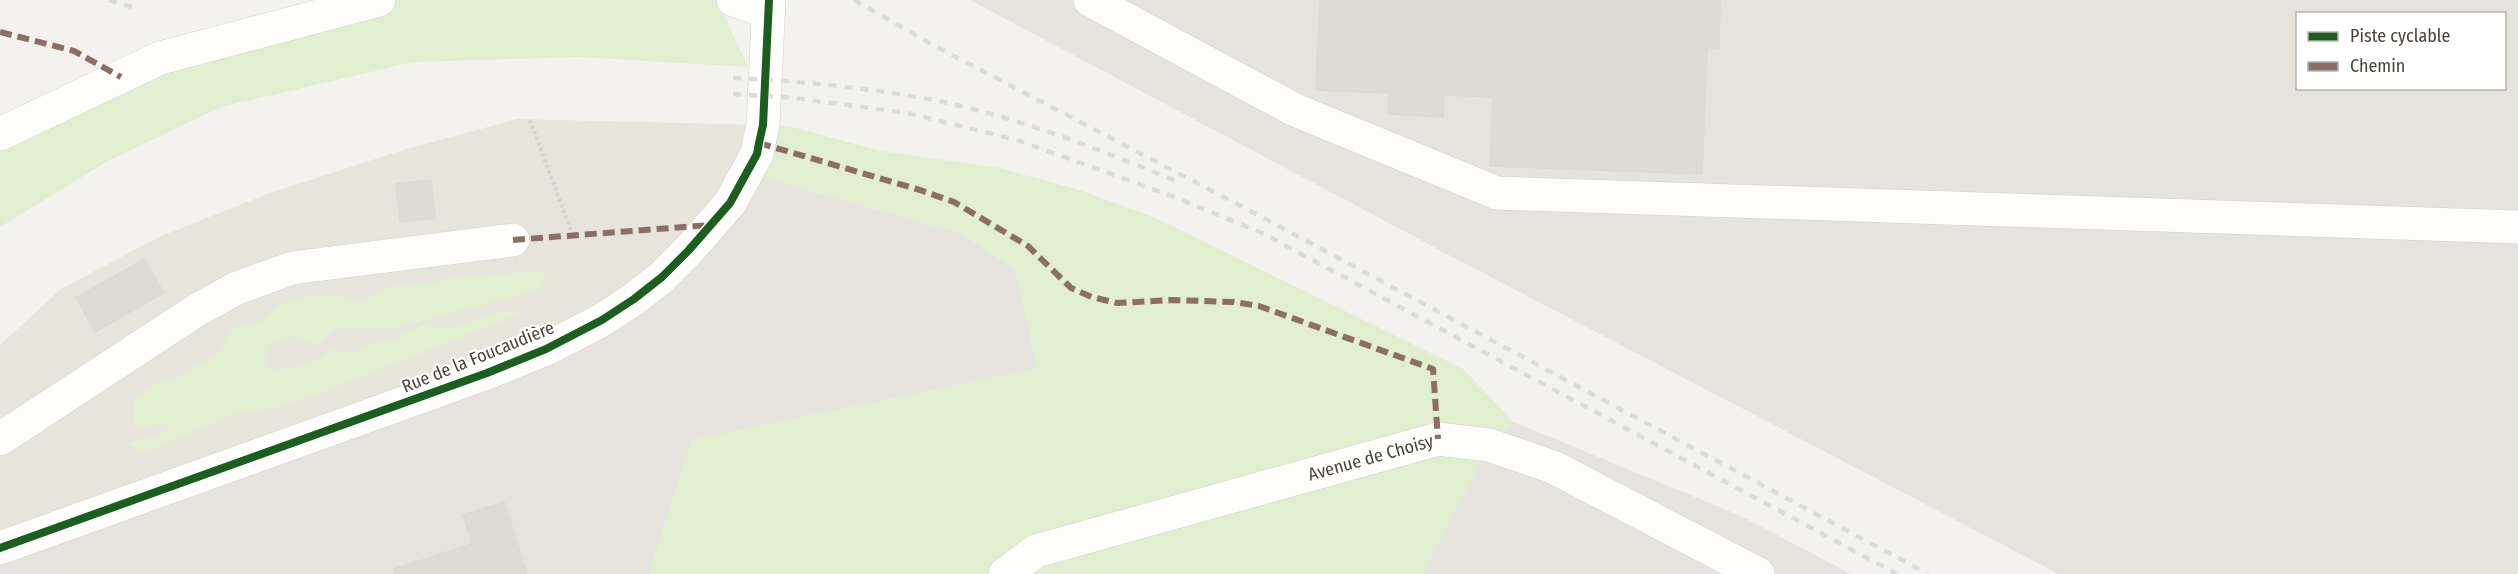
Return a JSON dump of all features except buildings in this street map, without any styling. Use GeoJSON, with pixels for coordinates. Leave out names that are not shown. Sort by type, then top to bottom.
{"type":"FeatureCollection","features":[{"type":"Feature","properties":{"kind":"street"},"geometry":{"type":"LineString","coordinates":[[0,134],[160,58],[380,0]]}},
{"type":"Feature","properties":{"kind":"street"},"geometry":{"type":"LineString","coordinates":[[732,0],[769,6]]}},
{"type":"Feature","properties":{"kind":"street"},"geometry":{"type":"LineString","coordinates":[[1090,0],[1295,110],[1497,193],[2518,227]]}},
{"type":"Feature","properties":{"kind":"street","name":"Rue de la Foucaudière"},"geometry":{"type":"LineString","coordinates":[[0,548],[487,373],[546,349],[602,320],[634,299],[662,277],[712,225],[729,203],[757,154],[763,125],[769,6]]}},
{"type":"Feature","properties":{"kind":"street"},"geometry":{"type":"LineString","coordinates":[[0,439],[197,310],[237,288],[292,268],[513,240]]}},
{"type":"Feature","properties":{"kind":"street","name":"Avenue de Choisy"},"geometry":{"type":"LineString","coordinates":[[1005,574],[1035,551],[1438,439],[1489,445],[1556,468],[1758,574]]}},
{"type":"Feature","properties":{"kind":"path"},"geometry":{"type":"LineString","coordinates":[[530,120],[573,236]]}},
{"type":"Feature","properties":{"kind":"shaded area"},"geometry":{"type":"Polygon","coordinates":[[[970,0],[2518,0],[2518,574],[2059,574],[1430,245],[970,0]]]}},
{"type":"Feature","properties":{"kind":"shaded area"},"geometry":{"type":"Polygon","coordinates":[[[1756,0],[1909,0],[1906,57],[2100,67],[2094,214],[2132,215],[2138,0],[2221,0],[2214,218],[2395,222],[2400,90],[2506,90],[2506,12],[2403,12],[2403,0],[2518,0],[2518,574],[2059,574],[1430,245],[1497,193],[1711,200],[1720,6],[1722,2],[1755,3],[1756,0]]]}},
{"type":"Feature","properties":{"kind":"shaded area"},"geometry":{"type":"Polygon","coordinates":[[[517,119],[763,125],[757,154],[634,299],[0,548],[0,345],[61,289],[159,237],[267,194],[403,150],[517,119]]]}},
{"type":"Feature","properties":{"kind":"shaded area"},"geometry":{"type":"Polygon","coordinates":[[[747,173],[958,232],[1015,269],[1038,368],[1234,333],[1514,422],[1741,516],[1851,574],[0,574],[0,548],[602,320],[747,173]]]}},
{"type":"Feature","properties":{"kind":"shaded area"},"geometry":{"type":"Polygon","coordinates":[[[645,353],[672,394],[628,415],[186,574],[125,574],[117,555],[645,353]]]}},
{"type":"Feature","properties":{"kind":"shaded area"},"geometry":{"type":"Polygon","coordinates":[[[583,451],[640,469],[610,574],[576,574],[563,569],[568,550],[555,547],[583,451]]]}},
{"type":"Feature","properties":{"kind":"shaded area"},"geometry":{"type":"Polygon","coordinates":[[[1553,467],[1758,574],[1488,574],[1472,565],[1553,467]]]}},
{"type":"Feature","properties":{"kind":"shaded area"},"geometry":{"type":"Polygon","coordinates":[[[356,533],[425,559],[430,574],[261,574],[268,558],[356,533]]]}},
{"type":"Feature","properties":{"kind":"green space"},"geometry":{"type":"Polygon","coordinates":[[[379,0],[717,0],[748,67],[579,57],[413,62],[221,107],[106,162],[0,227],[0,136],[160,58],[379,0]]]}},
{"type":"Feature","properties":{"kind":"green space"},"geometry":{"type":"Polygon","coordinates":[[[763,125],[788,126],[881,151],[1000,168],[1083,191],[1158,219],[1463,369],[1514,422],[1489,445],[1423,574],[649,574],[691,440],[1037,368],[1015,269],[958,232],[747,173],[763,125]]]}},
{"type":"Feature","properties":{"kind":"green space"},"geometry":{"type":"Polygon","coordinates":[[[546,272],[541,289],[390,329],[334,329],[316,346],[293,336],[270,345],[264,360],[269,371],[311,362],[332,347],[344,354],[357,351],[373,342],[397,339],[404,333],[426,324],[437,328],[449,327],[498,313],[522,313],[336,387],[274,408],[242,411],[142,453],[127,443],[150,438],[176,423],[133,428],[134,399],[156,384],[178,376],[217,355],[232,328],[259,323],[279,304],[307,297],[333,295],[359,303],[394,286],[432,283],[463,275],[546,272]]]}},
{"type":"Feature","properties":{"kind":"railway"},"geometry":{"type":"LineString","coordinates":[[109,0],[135,8]]}},
{"type":"Feature","properties":{"kind":"railway"},"geometry":{"type":"LineString","coordinates":[[854,0],[935,46],[1258,215],[1928,574]]}},
{"type":"Feature","properties":{"kind":"railway"},"geometry":{"type":"LineString","coordinates":[[733,78],[861,89],[912,96],[969,108],[1061,136],[1181,183]]}},
{"type":"Feature","properties":{"kind":"railway"},"geometry":{"type":"LineString","coordinates":[[733,94],[795,98],[907,113],[1017,140],[1172,196],[1262,233],[1897,574]]}},
{"type":"Feature","properties":{"kind":"marked path"},"geometry":{"type":"LineString","coordinates":[[0,32],[74,51],[121,77]]}},
{"type":"Feature","properties":{"kind":"marked path"},"geometry":{"type":"LineString","coordinates":[[759,143],[954,202],[1028,246],[1071,288],[1092,297],[1117,303],[1171,300],[1234,302],[1259,306],[1433,369],[1438,439]]}},
{"type":"Feature","properties":{"kind":"marked path"},"geometry":{"type":"LineString","coordinates":[[513,240],[710,225]]}},
{"type":"Feature","properties":{"kind":"cycle path"},"geometry":{"type":"LineString","coordinates":[[0,548],[487,373],[546,349],[602,320],[634,299],[662,277],[730,203],[757,154],[763,125],[769,0]]}}]}
